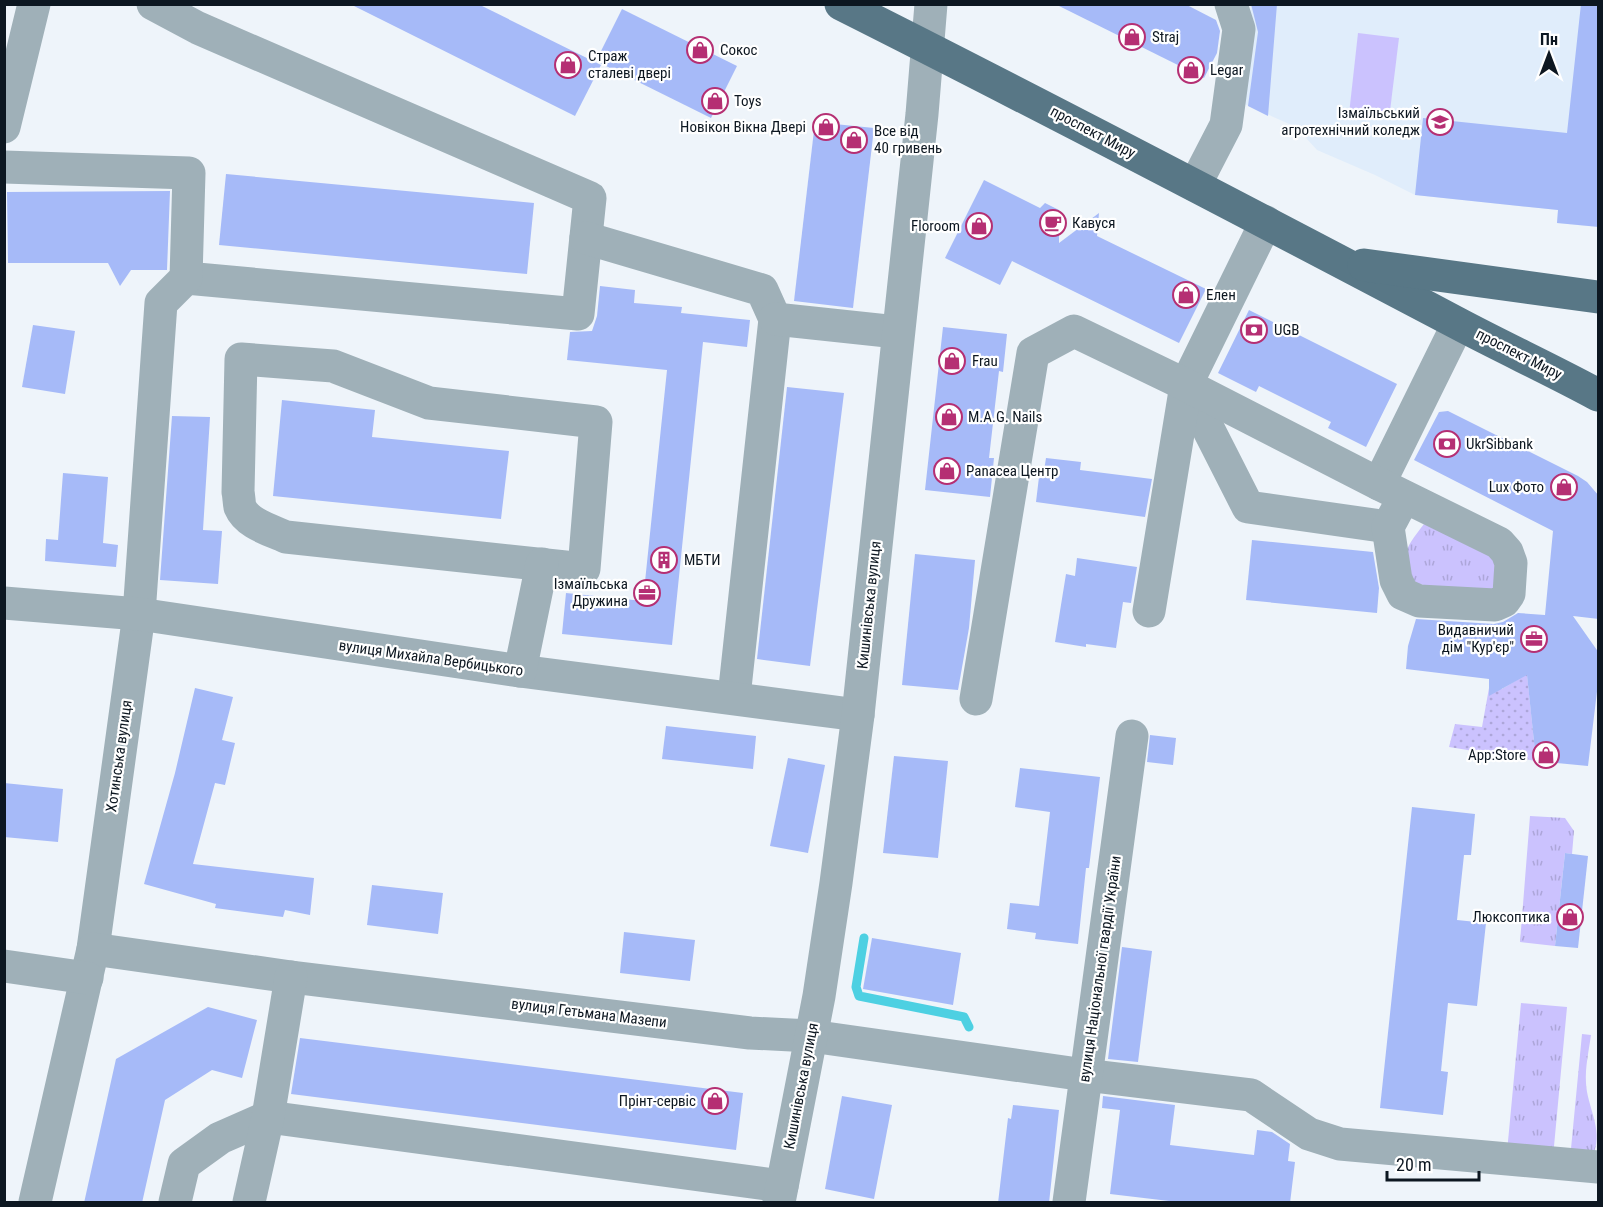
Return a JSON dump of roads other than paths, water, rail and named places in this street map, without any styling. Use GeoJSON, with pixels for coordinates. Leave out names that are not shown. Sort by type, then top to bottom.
{"type":"FeatureCollection","features":[{"type":"Feature","properties":{"kind":"main road","name":"проспект Миру"},"geometry":{"type":"LineString","coordinates":[[841,4],[1599,395]]}},
{"type":"Feature","properties":{"kind":"main road","name":"проспект Миру"},"geometry":{"type":"LineString","coordinates":[[1344,262],[1599,297]]}},
{"type":"Feature","properties":{"kind":"street"},"geometry":{"type":"LineString","coordinates":[[4,127],[34,4]]}},
{"type":"Feature","properties":{"kind":"street"},"geometry":{"type":"LineString","coordinates":[[4,167],[189,173],[186,278],[578,314],[590,198],[198,28],[153,4]]}},
{"type":"Feature","properties":{"kind":"street","name":"Кишинівська вулиця"},"geometry":{"type":"LineString","coordinates":[[780,1194],[819,996],[858,715],[931,4]]}},
{"type":"Feature","properties":{"kind":"street"},"geometry":{"type":"LineString","coordinates":[[1195,185],[1226,125],[1239,29],[1231,4]]}},
{"type":"Feature","properties":{"kind":"street"},"geometry":{"type":"LineString","coordinates":[[1149,611],[1186,385],[1266,222]]}},
{"type":"Feature","properties":{"kind":"street"},"geometry":{"type":"LineString","coordinates":[[586,238],[762,290],[775,319],[734,697]]}},
{"type":"Feature","properties":{"kind":"street","name":"Хотинська вулиця"},"geometry":{"type":"LineString","coordinates":[[35,1203],[90,963],[139,614],[161,303],[186,278]]}},
{"type":"Feature","properties":{"kind":"street"},"geometry":{"type":"LineString","coordinates":[[775,319],[897,332]]}},
{"type":"Feature","properties":{"kind":"street"},"geometry":{"type":"LineString","coordinates":[[976,699],[1033,353],[1074,331],[1186,385],[1391,491],[1499,543],[1508,552],[1511,563],[1509,594],[1504,601],[1495,605],[1419,601],[1403,594],[1396,580],[1388,527],[1391,491],[1458,324]]}},
{"type":"Feature","properties":{"kind":"street"},"geometry":{"type":"LineString","coordinates":[[241,358],[333,366],[429,403],[596,422],[584,569],[542,564],[286,537],[257,524],[240,507],[238,492],[241,358]]}},
{"type":"Feature","properties":{"kind":"street"},"geometry":{"type":"LineString","coordinates":[[1186,385],[1248,507],[1388,527]]}},
{"type":"Feature","properties":{"kind":"street"},"geometry":{"type":"LineString","coordinates":[[520,671],[542,564]]}},
{"type":"Feature","properties":{"kind":"street","name":"вулиця Михайла Вербицького"},"geometry":{"type":"LineString","coordinates":[[4,603],[139,614],[520,671],[734,697],[858,715]]}},
{"type":"Feature","properties":{"kind":"street","name":"вулиця Національної гвардії України"},"geometry":{"type":"LineString","coordinates":[[1069,1203],[1132,736]]}},
{"type":"Feature","properties":{"kind":"street","name":"вулиця Гетьмана Мазепи"},"geometry":{"type":"LineString","coordinates":[[4,966],[90,963],[291,977],[750,1033],[811,1036],[1085,1075],[1251,1095],[1309,1134],[1340,1144],[1599,1167]]}},
{"type":"Feature","properties":{"kind":"street"},"geometry":{"type":"LineString","coordinates":[[249,1203],[268,1117],[291,977]]}},
{"type":"Feature","properties":{"kind":"street"},"geometry":{"type":"LineString","coordinates":[[175,1203],[184,1164],[220,1138],[268,1117],[780,1194]]}},
{"type":"Feature","properties":{"kind":"waterway"},"geometry":{"type":"LineString","coordinates":[[864,938],[856,987],[859,996],[964,1017],[969,1027]]}},
{"type":"Feature","properties":{"kind":"place","name":"Straj"},"geometry":{"type":"Point","coordinates":[1132,37]}},
{"type":"Feature","properties":{"kind":"place","name":"Сокос"},"geometry":{"type":"Point","coordinates":[700,50]}},
{"type":"Feature","properties":{"kind":"place","name":"Страж сталеві двері"},"geometry":{"type":"Point","coordinates":[568,65]}},
{"type":"Feature","properties":{"kind":"place","name":"Legar"},"geometry":{"type":"Point","coordinates":[1191,70]}},
{"type":"Feature","properties":{"kind":"place","name":"Toys"},"geometry":{"type":"Point","coordinates":[715,101]}},
{"type":"Feature","properties":{"kind":"place","name":"Ізмаїльський агротехнічний коледж"},"geometry":{"type":"Point","coordinates":[1440,122]}},
{"type":"Feature","properties":{"kind":"place","name":"Новікон Вікна Двері"},"geometry":{"type":"Point","coordinates":[826,127]}},
{"type":"Feature","properties":{"kind":"place","name":"Все від 40 гривень"},"geometry":{"type":"Point","coordinates":[854,140]}},
{"type":"Feature","properties":{"kind":"place","name":"Кавуся"},"geometry":{"type":"Point","coordinates":[1053,223]}},
{"type":"Feature","properties":{"kind":"place","name":"Floroom"},"geometry":{"type":"Point","coordinates":[979,226]}},
{"type":"Feature","properties":{"kind":"place","name":"Елен"},"geometry":{"type":"Point","coordinates":[1186,295]}},
{"type":"Feature","properties":{"kind":"place","name":"UGB"},"geometry":{"type":"Point","coordinates":[1254,330]}},
{"type":"Feature","properties":{"kind":"place","name":"Frau"},"geometry":{"type":"Point","coordinates":[952,361]}},
{"type":"Feature","properties":{"kind":"place","name":"M.A.G. Nails"},"geometry":{"type":"Point","coordinates":[949,417]}},
{"type":"Feature","properties":{"kind":"place","name":"UkrSibbank"},"geometry":{"type":"Point","coordinates":[1447,444]}},
{"type":"Feature","properties":{"kind":"place","name":"Panacea Центр"},"geometry":{"type":"Point","coordinates":[947,471]}},
{"type":"Feature","properties":{"kind":"place","name":"Lux Фото"},"geometry":{"type":"Point","coordinates":[1564,487]}},
{"type":"Feature","properties":{"kind":"place","name":"МБТИ"},"geometry":{"type":"Point","coordinates":[664,560]}},
{"type":"Feature","properties":{"kind":"place","name":"Ізмаїльська Дружина"},"geometry":{"type":"Point","coordinates":[647,593]}},
{"type":"Feature","properties":{"kind":"place","name":"Видавничий дім \"Кур'єр\""},"geometry":{"type":"Point","coordinates":[1534,639]}},
{"type":"Feature","properties":{"kind":"place","name":"App:Store"},"geometry":{"type":"Point","coordinates":[1546,755]}},
{"type":"Feature","properties":{"kind":"place","name":"Люксоптика"},"geometry":{"type":"Point","coordinates":[1570,917]}},
{"type":"Feature","properties":{"kind":"place","name":"Прінт-сервіс"},"geometry":{"type":"Point","coordinates":[715,1101]}}]}
